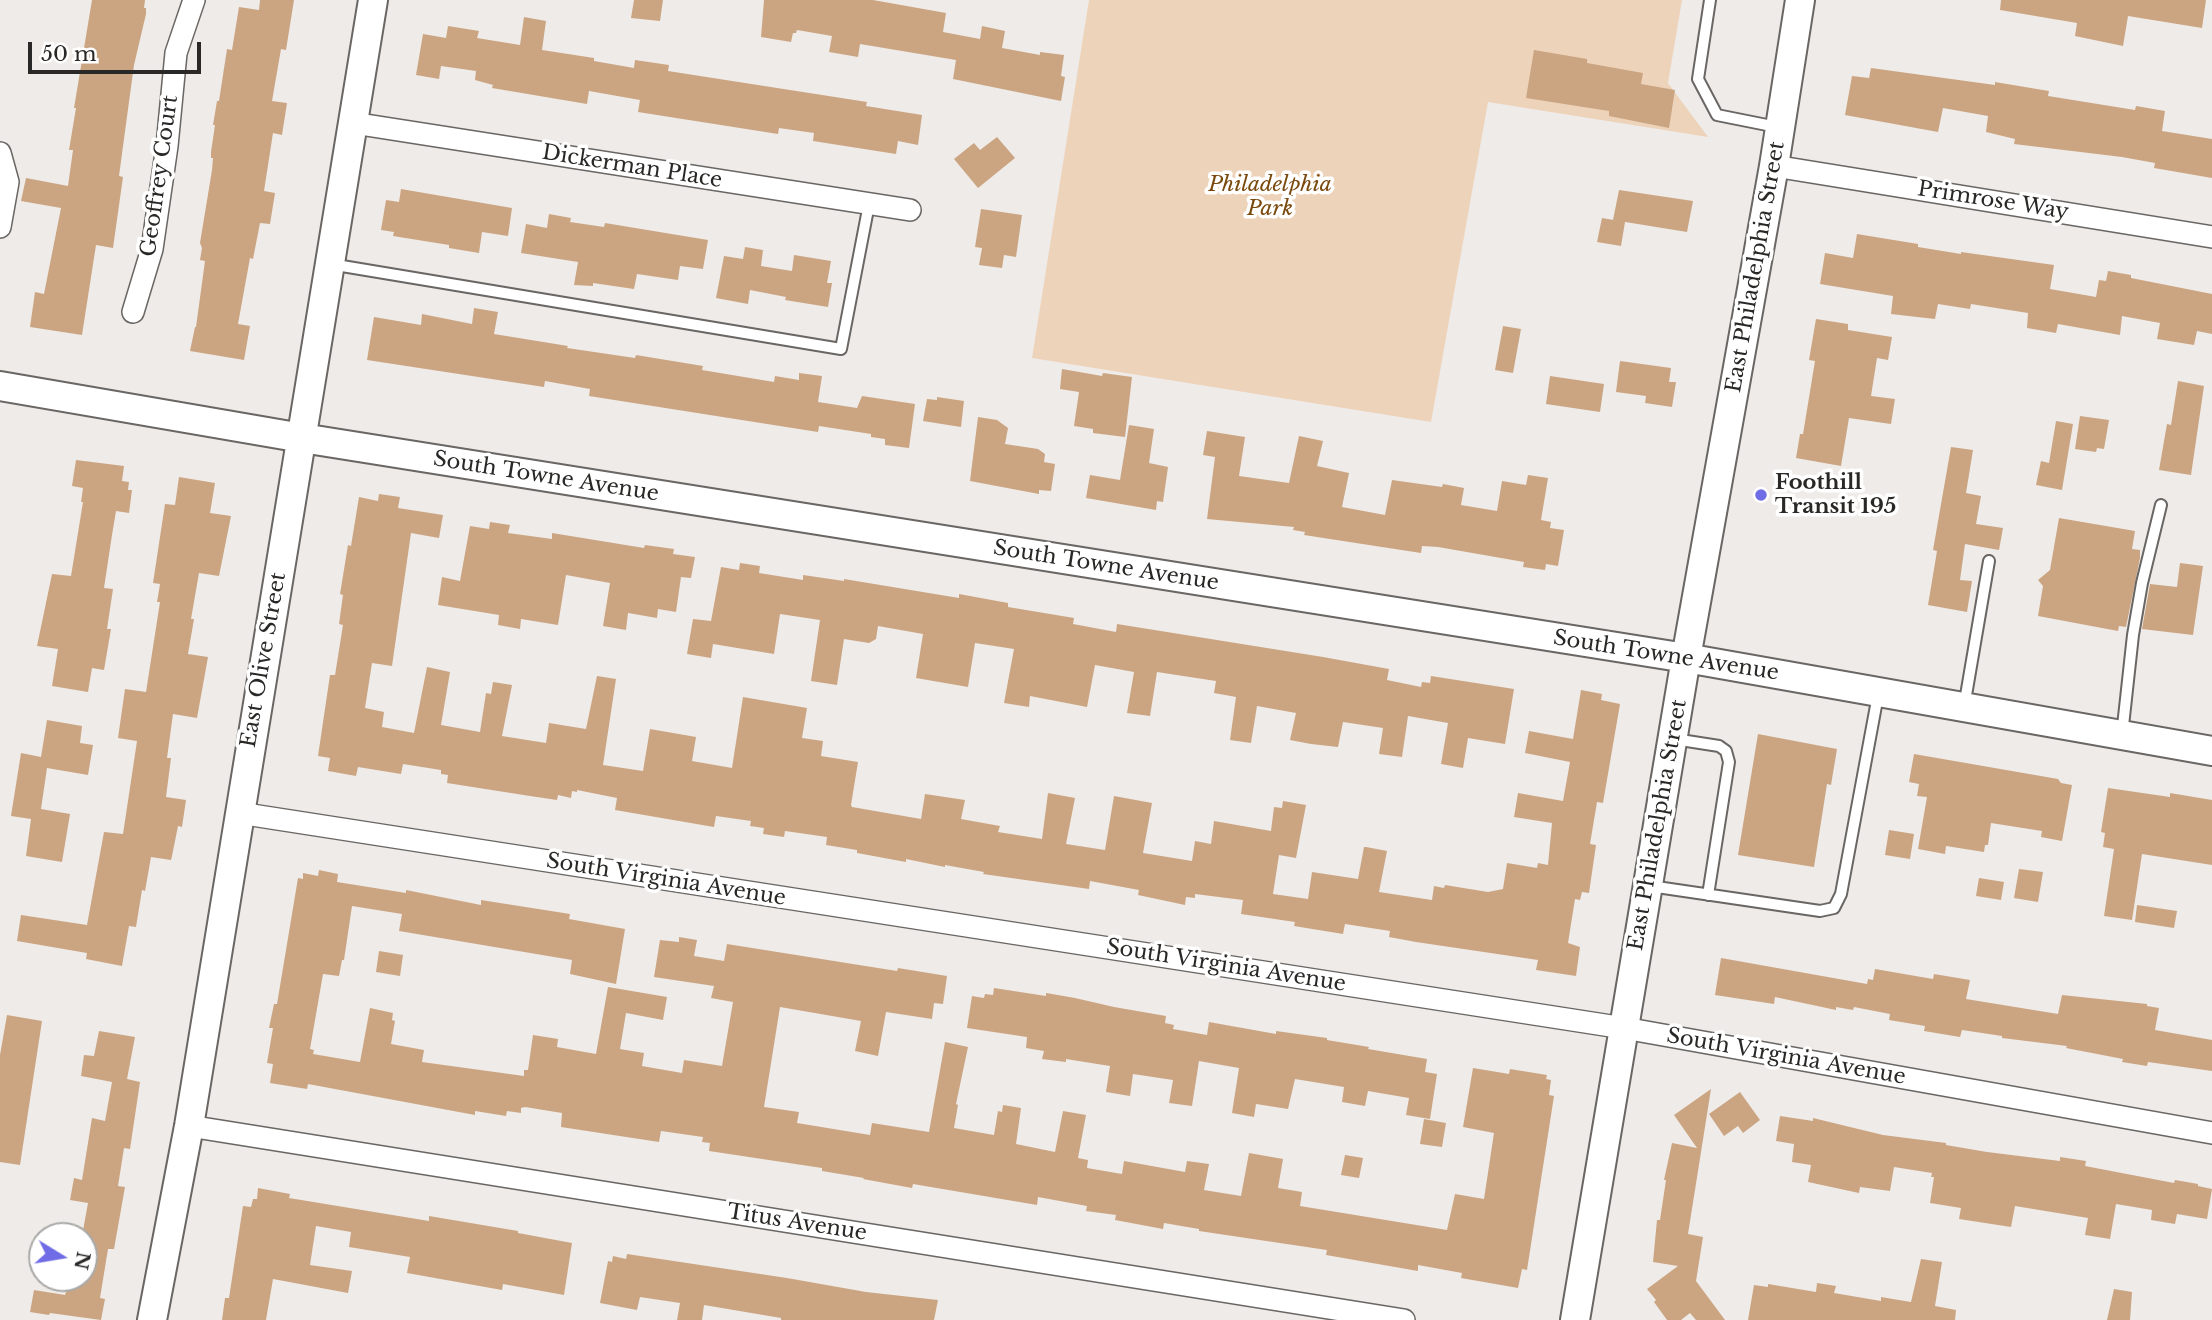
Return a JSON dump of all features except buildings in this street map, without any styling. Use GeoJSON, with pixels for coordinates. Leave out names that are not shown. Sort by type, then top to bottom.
{"type":"FeatureCollection","features":[{"type":"Feature","properties":{"kind":"street","name":"Geoffrey Court"},"geometry":{"type":"LineString","coordinates":[[133,312],[152,249],[167,146],[176,53],[194,0]]}},
{"type":"Feature","properties":{"kind":"street","name":"East Olive Street"},"geometry":{"type":"LineString","coordinates":[[152,1320],[189,1126],[373,0]]}},
{"type":"Feature","properties":{"kind":"street","name":"East Philadelphia Street"},"geometry":{"type":"LineString","coordinates":[[1575,1320],[1672,739],[1774,166],[1800,0]]}},
{"type":"Feature","properties":{"kind":"street","name":"Dickerman Place"},"geometry":{"type":"LineString","coordinates":[[353,123],[910,210]]}},
{"type":"Feature","properties":{"kind":"street"},"geometry":{"type":"LineString","coordinates":[[0,153],[8,182],[0,227]]}},
{"type":"Feature","properties":{"kind":"street","name":"Primrose Way"},"geometry":{"type":"LineString","coordinates":[[1774,166],[2212,237]]}},
{"type":"Feature","properties":{"kind":"street","name":"South Towne Avenue"},"geometry":{"type":"LineString","coordinates":[[0,387],[302,438],[1686,658],[2212,751]]}},
{"type":"Feature","properties":{"kind":"street","name":"South Virginia Avenue"},"geometry":{"type":"LineString","coordinates":[[239,813],[1623,1028],[2212,1133]]}},
{"type":"Feature","properties":{"kind":"street","name":"Titus Avenue"},"geometry":{"type":"LineString","coordinates":[[189,1126],[1404,1320]]}},
{"type":"Feature","properties":{"kind":"lane"},"geometry":{"type":"LineString","coordinates":[[1710,0],[1698,79],[1717,115],[1780,128]]}},
{"type":"Feature","properties":{"kind":"lane"},"geometry":{"type":"LineString","coordinates":[[330,264],[841,349],[869,204]]}},
{"type":"Feature","properties":{"kind":"lane"},"geometry":{"type":"LineString","coordinates":[[2122,735],[2133,635],[2161,505]]}},
{"type":"Feature","properties":{"kind":"lane"},"geometry":{"type":"LineString","coordinates":[[1964,707],[1989,561]]}},
{"type":"Feature","properties":{"kind":"lane"},"geometry":{"type":"LineString","coordinates":[[1648,886],[1820,911],[1834,908],[1841,894],[1879,692]]}},
{"type":"Feature","properties":{"kind":"lane"},"geometry":{"type":"LineString","coordinates":[[1672,739],[1719,746],[1726,751],[1729,762],[1708,895]]}},
{"type":"Feature","properties":{"kind":"green space","name":"Philadelphia Park"},"geometry":{"type":"Polygon","coordinates":[[[1089,0],[1682,0],[1668,83],[1708,137],[1488,102],[1431,422],[1032,358],[1089,0]]]}},
{"type":"Feature","properties":{"kind":"place","name":"Foothill Transit 195"},"geometry":{"type":"Point","coordinates":[1761,495]}}]}
